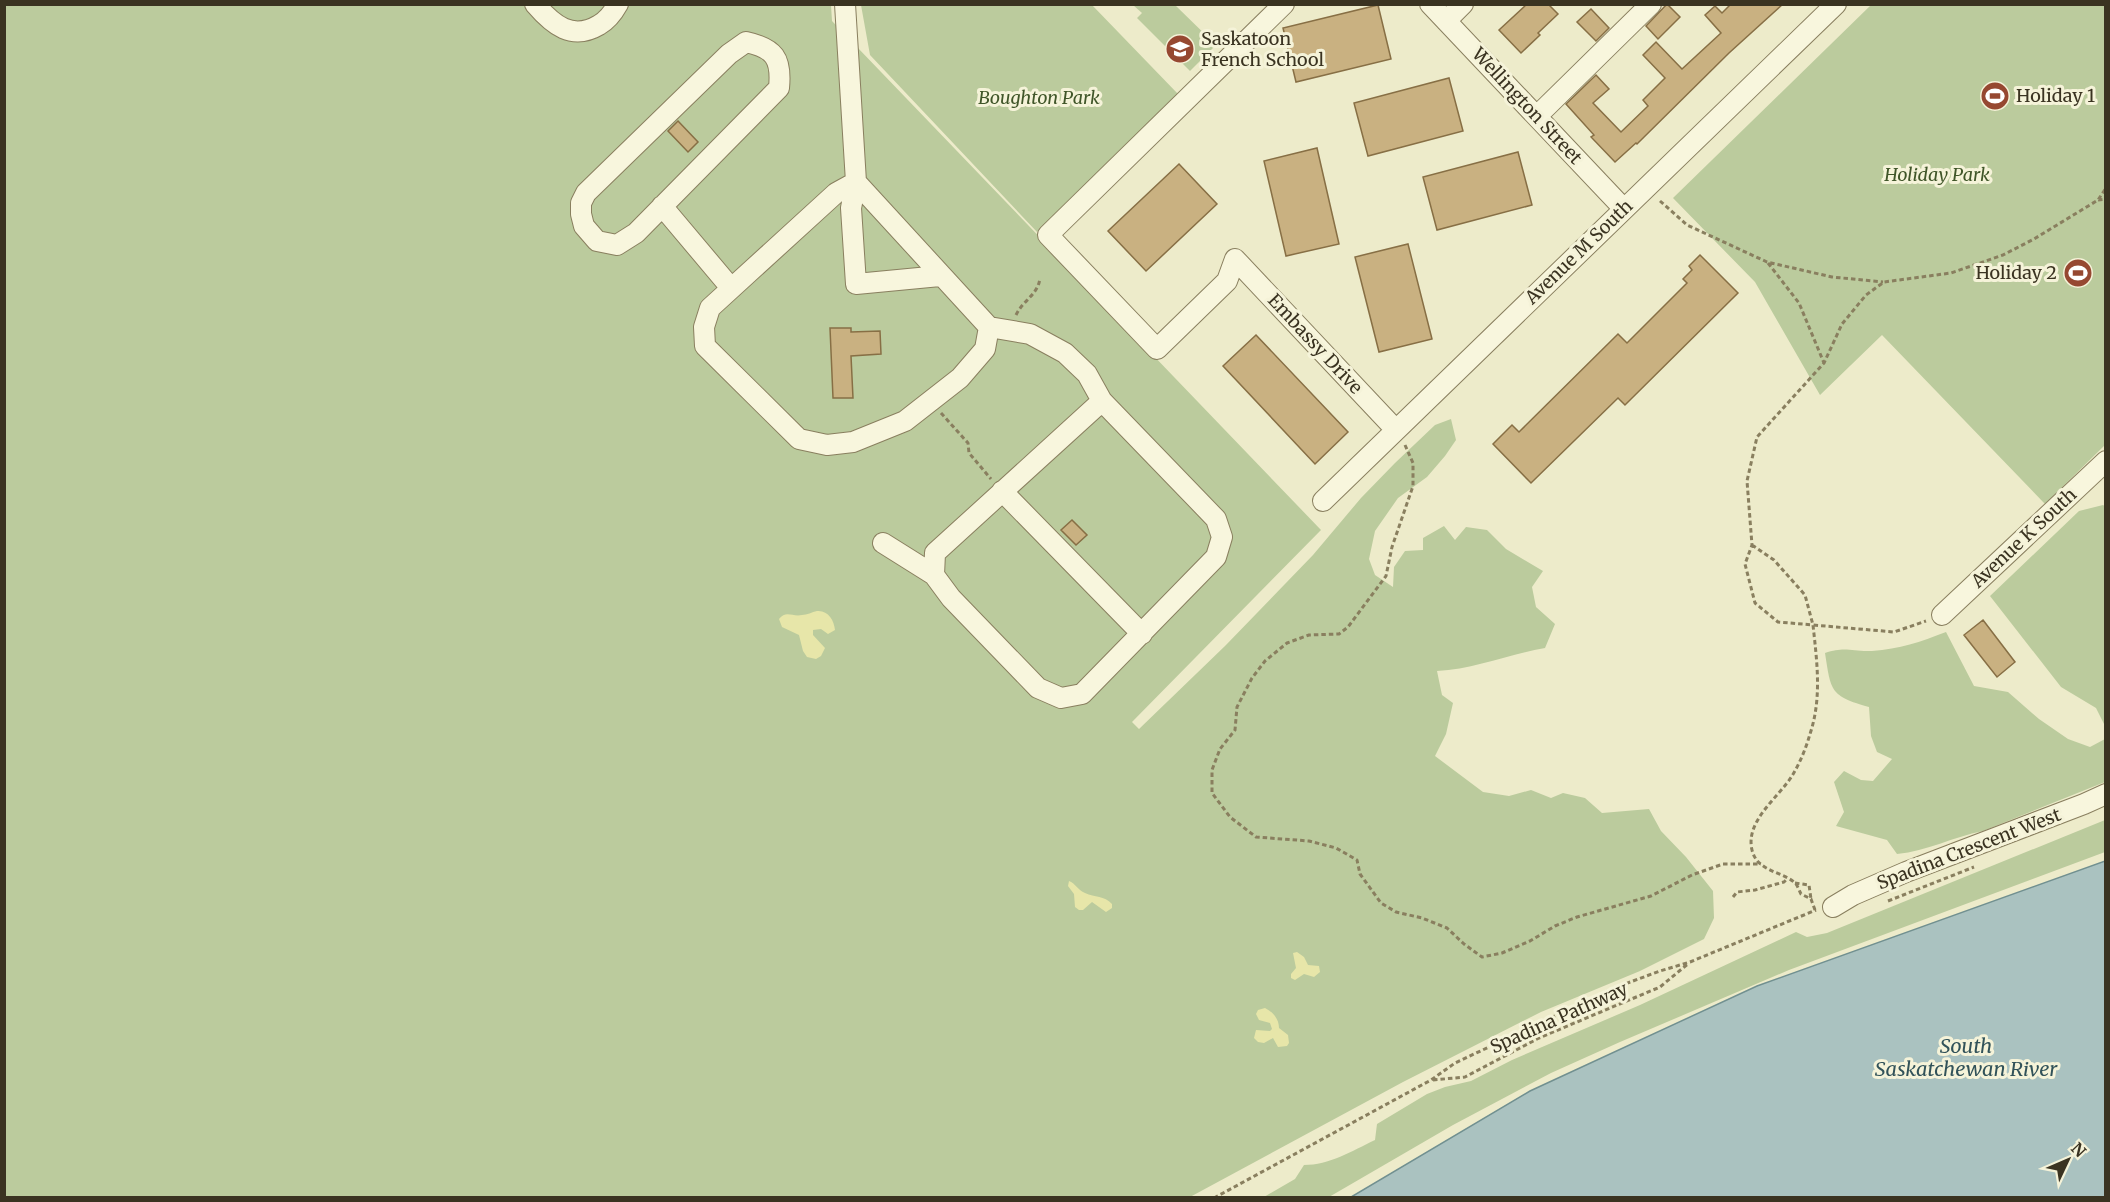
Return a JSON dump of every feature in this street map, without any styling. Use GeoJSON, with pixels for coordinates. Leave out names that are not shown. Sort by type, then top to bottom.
{"type":"FeatureCollection","features":[{"type":"Feature","properties":{"kind":"street"},"geometry":{"type":"LineString","coordinates":[[535,4],[547,18],[579,33],[592,29],[607,20],[618,4]]}},
{"type":"Feature","properties":{"kind":"street"},"geometry":{"type":"LineString","coordinates":[[845,4],[856,182],[852,208],[856,284],[940,276]]}},
{"type":"Feature","properties":{"kind":"street","name":"Embassy Drive"},"geometry":{"type":"LineString","coordinates":[[1284,4],[1048,235],[1157,350],[1227,281],[1235,259],[1404,434]]}},
{"type":"Feature","properties":{"kind":"street","name":"Wellington Street"},"geometry":{"type":"LineString","coordinates":[[1430,4],[1624,209]]}},
{"type":"Feature","properties":{"kind":"street"},"geometry":{"type":"LineString","coordinates":[[1446,21],[1463,4]]}},
{"type":"Feature","properties":{"kind":"street"},"geometry":{"type":"LineString","coordinates":[[1537,116],[1651,4]]}},
{"type":"Feature","properties":{"kind":"street","name":"Avenue M South"},"geometry":{"type":"LineString","coordinates":[[1323,501],[1404,434],[1645,188],[1836,4]]}},
{"type":"Feature","properties":{"kind":"street"},"geometry":{"type":"LineString","coordinates":[[746,42],[763,46],[776,57],[781,73],[779,88],[662,206],[636,233],[617,245],[597,240],[584,226],[580,214],[581,202],[586,193],[729,54],[746,42]]}},
{"type":"Feature","properties":{"kind":"street"},"geometry":{"type":"LineString","coordinates":[[856,182],[989,327],[1030,334],[1065,353],[1087,374],[1102,401],[1216,519],[1222,537],[1216,556],[1142,634],[1082,694],[1061,698],[1038,688],[951,598],[934,575],[883,543]]}},
{"type":"Feature","properties":{"kind":"street"},"geometry":{"type":"LineString","coordinates":[[856,182],[836,193],[710,308],[704,327],[705,345],[799,439],[827,445],[853,442],[905,421],[960,378],[985,349],[989,327]]}},
{"type":"Feature","properties":{"kind":"street"},"geometry":{"type":"LineString","coordinates":[[662,206],[731,288]]}},
{"type":"Feature","properties":{"kind":"street"},"geometry":{"type":"LineString","coordinates":[[934,575],[935,553],[1102,401]]}},
{"type":"Feature","properties":{"kind":"street","name":"Avenue K South"},"geometry":{"type":"LineString","coordinates":[[1942,615],[2106,460]]}},
{"type":"Feature","properties":{"kind":"street"},"geometry":{"type":"LineString","coordinates":[[1002,491],[1142,634]]}},
{"type":"Feature","properties":{"kind":"street","name":"Spadina Crescent West"},"geometry":{"type":"LineString","coordinates":[[1823,908],[1906,872],[2106,794]]}},
{"type":"Feature","properties":{"kind":"path"},"geometry":{"type":"LineString","coordinates":[[1645,188],[1687,225],[1767,262],[1832,277],[1884,282],[1952,273],[2003,255],[2098,200],[2106,199]]}},
{"type":"Feature","properties":{"kind":"path"},"geometry":{"type":"LineString","coordinates":[[2098,200],[2106,188]]}},
{"type":"Feature","properties":{"kind":"path"},"geometry":{"type":"LineString","coordinates":[[1767,262],[1798,303],[1824,363]]}},
{"type":"Feature","properties":{"kind":"path"},"geometry":{"type":"LineString","coordinates":[[1010,331],[1019,309],[1039,288],[1040,278]]}},
{"type":"Feature","properties":{"kind":"path"},"geometry":{"type":"LineString","coordinates":[[1884,282],[1866,295],[1842,324],[1824,363],[1757,437],[1747,481],[1752,545],[1745,564],[1755,603],[1778,622],[1894,632],[1942,615]]}},
{"type":"Feature","properties":{"kind":"path"},"geometry":{"type":"LineString","coordinates":[[930,401],[968,443],[969,453],[1002,491]]}},
{"type":"Feature","properties":{"kind":"path"},"geometry":{"type":"LineString","coordinates":[[1404,434],[1404,446],[1413,462],[1413,486],[1392,547],[1386,576],[1347,627],[1339,634],[1309,635],[1287,642],[1265,661],[1252,678],[1238,707],[1235,730],[1220,749],[1212,770],[1212,793],[1230,817],[1256,837],[1309,842],[1336,848],[1357,860],[1360,874],[1382,903],[1396,912],[1422,918],[1447,928],[1482,957],[1502,953],[1577,917],[1651,896],[1692,875],[1724,864],[1761,864]]}},
{"type":"Feature","properties":{"kind":"path"},"geometry":{"type":"LineString","coordinates":[[1752,545],[1774,560],[1805,595],[1813,625],[1819,677],[1816,708],[1805,749],[1792,775],[1757,821],[1751,839],[1753,852],[1761,864],[1795,883],[1809,885],[1811,898]]}},
{"type":"Feature","properties":{"kind":"path"},"geometry":{"type":"LineString","coordinates":[[1733,897],[1737,892],[1755,890],[1784,882],[1787,879]]}},
{"type":"Feature","properties":{"kind":"path"},"geometry":{"type":"LineString","coordinates":[[1795,883],[1801,894],[1811,898],[1823,908]]}},
{"type":"Feature","properties":{"kind":"path","name":"Spadina Pathway"},"geometry":{"type":"LineString","coordinates":[[1214,1197],[1431,1080],[1455,1063],[1614,988],[1660,970],[1690,962],[1823,908]]}},
{"type":"Feature","properties":{"kind":"path","name":"Spadina Pathway"},"geometry":{"type":"LineString","coordinates":[[1431,1080],[1465,1077],[1539,1038],[1660,987],[1690,962]]}},
{"type":"Feature","properties":{"kind":"green space"},"geometry":{"type":"Polygon","coordinates":[[[5,5],[831,5],[832,21],[1321,530],[1132,722],[1139,729],[1225,646],[1313,555],[1361,498],[1395,463],[1435,425],[1451,419],[1456,440],[1427,477],[1398,498],[1375,531],[1369,559],[1375,575],[1393,587],[1394,567],[1405,551],[1423,550],[1423,538],[1444,526],[1455,540],[1466,527],[1487,530],[1506,549],[1543,571],[1532,587],[1536,607],[1555,624],[1545,648],[1451,670],[1437,671],[1442,695],[1453,703],[1446,734],[1435,756],[1483,792],[1509,796],[1531,790],[1551,798],[1563,793],[1585,798],[1602,813],[1649,809],[1661,831],[1686,857],[1713,891],[1714,918],[1704,939],[1640,971],[1541,1012],[1403,1082],[1190,1197],[5,1198],[5,5]]]}},
{"type":"Feature","properties":{"kind":"green space","name":"Boughton Park"},"geometry":{"type":"Polygon","coordinates":[[[861,5],[1092,5],[1178,94],[1037,232],[870,55],[861,5]]]}},
{"type":"Feature","properties":{"kind":"green space"},"geometry":{"type":"Polygon","coordinates":[[[1133,5],[1175,5],[1216,45],[1190,71],[1137,18],[1142,13],[1133,5]]]}},
{"type":"Feature","properties":{"kind":"green space","name":"Holiday Park"},"geometry":{"type":"Polygon","coordinates":[[[1871,5],[2105,5],[2105,445],[2045,504],[1882,335],[1820,395],[1755,282],[1673,198],[1871,5]]]}},
{"type":"Feature","properties":{"kind":"green space"},"geometry":{"type":"Polygon","coordinates":[[[2103,505],[2106,507],[2105,726],[2096,708],[2061,687],[1990,596],[2079,511],[2103,505]]]}},
{"type":"Feature","properties":{"kind":"green space"},"geometry":{"type":"Polygon","coordinates":[[[1946,632],[1974,686],[2008,692],[2039,719],[2068,739],[2090,747],[2105,739],[2105,782],[1983,831],[1919,850],[1897,854],[1887,840],[1836,826],[1844,812],[1834,782],[1844,771],[1861,780],[1873,781],[1892,759],[1877,752],[1871,736],[1869,707],[1840,695],[1831,684],[1825,653],[1838,650],[1892,649],[1946,632]]]}},
{"type":"Feature","properties":{"kind":"green space"},"geometry":{"type":"Polygon","coordinates":[[[2105,820],[2105,852],[1789,970],[1620,1042],[1551,1073],[1453,1125],[1329,1197],[1264,1197],[1295,1179],[1304,1165],[1331,1160],[1375,1140],[1377,1124],[1427,1094],[1471,1081],[1512,1060],[1640,1005],[1796,932],[1807,937],[1827,933],[2105,820]]]}},
{"type":"Feature","properties":{"kind":"sand"},"geometry":{"type":"Polygon","coordinates":[[[817,611],[830,616],[835,630],[828,634],[821,629],[813,630],[813,635],[825,648],[821,656],[816,659],[807,657],[799,635],[782,627],[779,619],[787,614],[804,615],[817,611]]]}},
{"type":"Feature","properties":{"kind":"sand"},"geometry":{"type":"Polygon","coordinates":[[[1069,881],[1085,893],[1109,901],[1112,908],[1106,912],[1092,902],[1083,910],[1079,910],[1075,907],[1074,894],[1068,886],[1069,881]]]}},
{"type":"Feature","properties":{"kind":"sand"},"geometry":{"type":"Polygon","coordinates":[[[1297,952],[1304,957],[1308,965],[1319,966],[1320,972],[1314,977],[1304,974],[1295,980],[1291,978],[1296,968],[1293,953],[1297,952]]]}},
{"type":"Feature","properties":{"kind":"sand"},"geometry":{"type":"Polygon","coordinates":[[[1265,1008],[1277,1019],[1279,1028],[1288,1035],[1287,1046],[1278,1047],[1273,1038],[1264,1043],[1254,1038],[1256,1030],[1270,1031],[1272,1029],[1270,1023],[1259,1020],[1256,1014],[1258,1010],[1265,1008]]]}},
{"type":"Feature","properties":{"kind":"water","name":"South Saskatchewan River"},"geometry":{"type":"Polygon","coordinates":[[[2105,861],[2105,1197],[1351,1197],[1530,1091],[1757,986],[2105,861]]]}},
{"type":"Feature","properties":{"kind":"building"},"geometry":{"type":"Polygon","coordinates":[[[1527,4],[1548,4],[1558,14],[1521,53],[1499,30],[1527,4]]]}},
{"type":"Feature","properties":{"kind":"building"},"geometry":{"type":"Polygon","coordinates":[[[1667,4],[1680,17],[1658,39],[1646,26],[1667,4]]]}},
{"type":"Feature","properties":{"kind":"building"},"geometry":{"type":"Polygon","coordinates":[[[1731,4],[1783,4],[1729,53],[1637,144],[1615,162],[1591,137],[1594,135],[1566,104],[1596,75],[1609,89],[1593,103],[1621,132],[1648,106],[1643,100],[1665,78],[1643,55],[1656,42],[1682,69],[1721,33],[1705,15],[1715,6],[1722,13],[1731,4]]]}},
{"type":"Feature","properties":{"kind":"building"},"geometry":{"type":"Polygon","coordinates":[[[1378,5],[1391,59],[1296,82],[1283,28],[1378,5]]]}},
{"type":"Feature","properties":{"kind":"building"},"geometry":{"type":"Polygon","coordinates":[[[1591,9],[1609,28],[1596,41],[1577,22],[1591,9]]]}},
{"type":"Feature","properties":{"kind":"building"},"geometry":{"type":"Polygon","coordinates":[[[1449,78],[1463,131],[1368,156],[1354,103],[1449,78]]]}},
{"type":"Feature","properties":{"kind":"building"},"geometry":{"type":"Polygon","coordinates":[[[678,121],[698,142],[688,152],[668,131],[678,121]]]}},
{"type":"Feature","properties":{"kind":"building"},"geometry":{"type":"Polygon","coordinates":[[[1317,148],[1339,244],[1286,256],[1264,161],[1317,148]]]}},
{"type":"Feature","properties":{"kind":"building"},"geometry":{"type":"Polygon","coordinates":[[[1518,152],[1532,205],[1437,230],[1423,177],[1518,152]]]}},
{"type":"Feature","properties":{"kind":"building"},"geometry":{"type":"Polygon","coordinates":[[[1179,164],[1217,204],[1146,271],[1108,231],[1179,164]]]}},
{"type":"Feature","properties":{"kind":"building"},"geometry":{"type":"Polygon","coordinates":[[[1408,244],[1432,339],[1379,352],[1355,257],[1408,244]]]}},
{"type":"Feature","properties":{"kind":"building"},"geometry":{"type":"Polygon","coordinates":[[[1700,255],[1738,293],[1625,405],[1618,398],[1531,483],[1493,444],[1512,425],[1519,432],[1618,334],[1627,343],[1687,283],[1683,279],[1692,270],[1689,266],[1700,255]]]}},
{"type":"Feature","properties":{"kind":"building"},"geometry":{"type":"Polygon","coordinates":[[[830,328],[851,328],[851,332],[880,331],[881,354],[851,356],[853,398],[833,398],[830,328]]]}},
{"type":"Feature","properties":{"kind":"building"},"geometry":{"type":"Polygon","coordinates":[[[1256,335],[1348,432],[1315,464],[1223,366],[1256,335]]]}},
{"type":"Feature","properties":{"kind":"building"},"geometry":{"type":"Polygon","coordinates":[[[1072,520],[1087,535],[1076,545],[1061,530],[1072,520]]]}},
{"type":"Feature","properties":{"kind":"building"},"geometry":{"type":"Polygon","coordinates":[[[1983,620],[2015,662],[1997,677],[1964,635],[1983,620]]]}},
{"type":"Feature","properties":{"kind":"place","name":"Saskatoon French School"},"geometry":{"type":"Point","coordinates":[1180,49]}},
{"type":"Feature","properties":{"kind":"place","name":"Holiday 1"},"geometry":{"type":"Point","coordinates":[1995,96]}},
{"type":"Feature","properties":{"kind":"place","name":"Holiday 2"},"geometry":{"type":"Point","coordinates":[2078,273]}}]}
